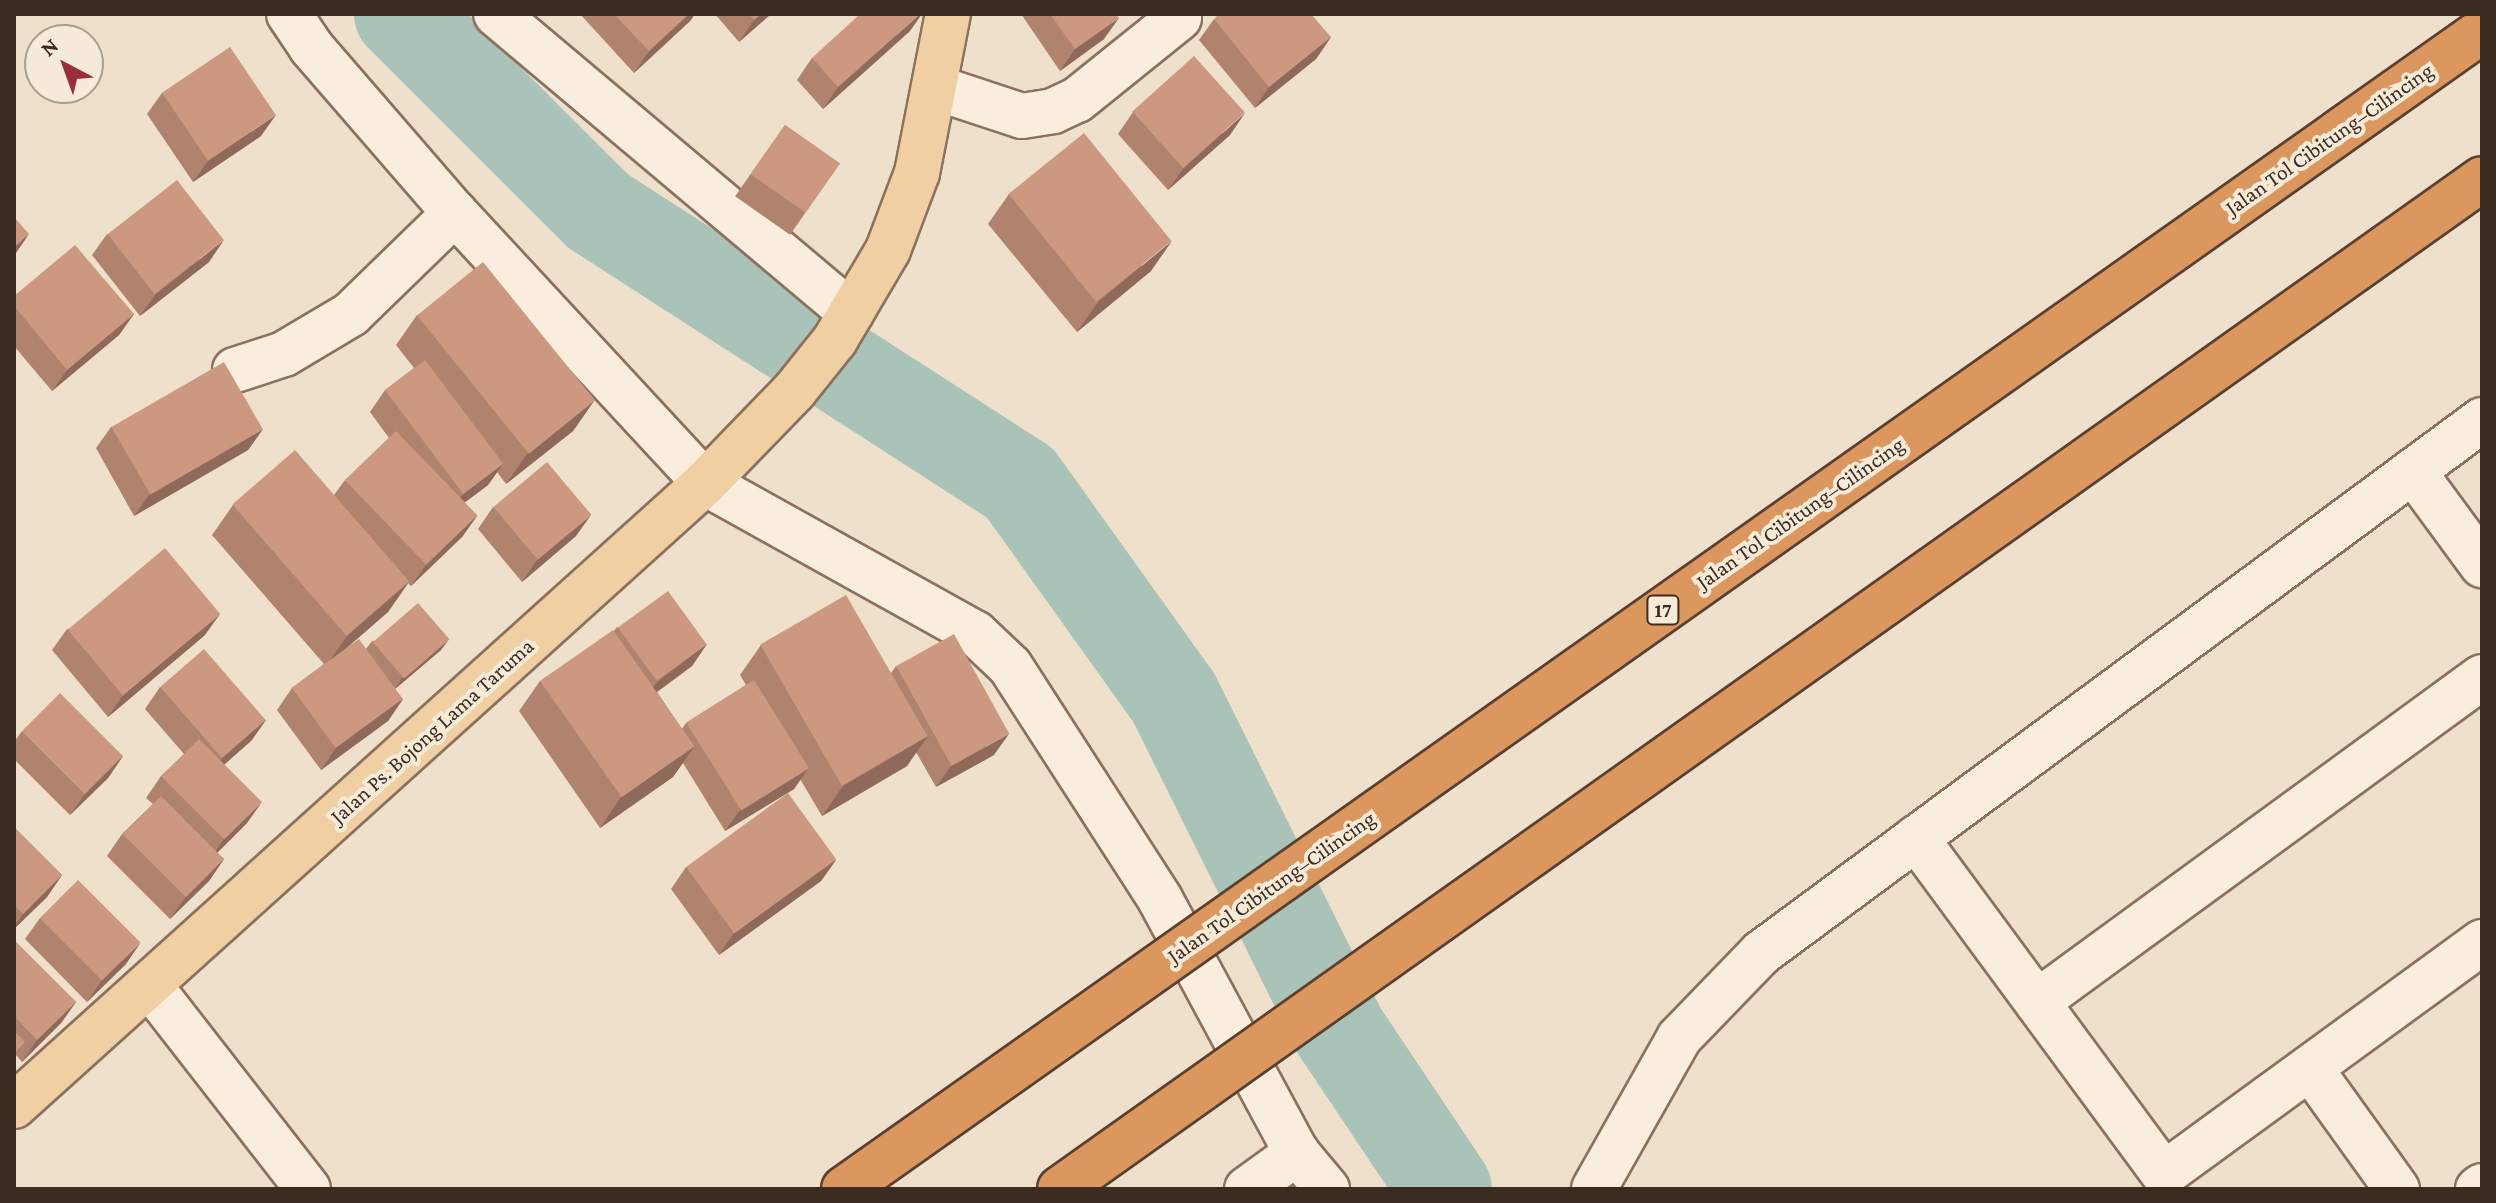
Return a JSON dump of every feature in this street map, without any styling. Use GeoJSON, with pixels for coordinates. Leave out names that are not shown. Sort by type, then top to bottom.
{"type":"FeatureCollection","features":[{"type":"Feature","properties":{"kind":"highway","name":"Jalan Tol Cibitung–Cilincing"},"geometry":{"type":"LineString","coordinates":[[844,1189],[2482,31]]}},
{"type":"Feature","properties":{"kind":"highway"},"geometry":{"type":"LineString","coordinates":[[1060,1189],[2482,179]]}},
{"type":"Feature","properties":{"kind":"main road","name":"Jalan Ps. Bojong Lama Taruma"},"geometry":{"type":"LineString","coordinates":[[14,1106],[705,483],[746,441],[843,326],[888,250],[917,173],[937,88],[948,14]]}},
{"type":"Feature","properties":{"kind":"street"},"geometry":{"type":"LineString","coordinates":[[289,14],[311,47],[455,213],[705,483],[975,633],[1010,666],[1160,899],[1297,1153],[1327,1189]]}},
{"type":"Feature","properties":{"kind":"street"},"geometry":{"type":"LineString","coordinates":[[496,14],[843,326]]}},
{"type":"Feature","properties":{"kind":"street"},"geometry":{"type":"LineString","coordinates":[[937,88],[1022,116],[1053,111],[1077,100],[1179,18]]}},
{"type":"Feature","properties":{"kind":"street"},"geometry":{"type":"LineString","coordinates":[[235,370],[284,354],[351,314],[455,213]]}},
{"type":"Feature","properties":{"kind":"street"},"geometry":{"type":"LineString","coordinates":[[1594,1189],[1679,1038],[1761,953],[2482,420]]}},
{"type":"Feature","properties":{"kind":"street"},"geometry":{"type":"LineString","coordinates":[[2413,471],[2482,565]]}},
{"type":"Feature","properties":{"kind":"street"},"geometry":{"type":"LineString","coordinates":[[2037,1002],[2482,677]]}},
{"type":"Feature","properties":{"kind":"street"},"geometry":{"type":"LineString","coordinates":[[1916,838],[2164,1174],[2482,942]]}},
{"type":"Feature","properties":{"kind":"street"},"geometry":{"type":"LineString","coordinates":[[150,986],[308,1189]]}},
{"type":"Feature","properties":{"kind":"street"},"geometry":{"type":"LineString","coordinates":[[2310,1068],[2397,1189]]}},
{"type":"Feature","properties":{"kind":"street"},"geometry":{"type":"LineString","coordinates":[[1247,1189],[1297,1153]]}},
{"type":"Feature","properties":{"kind":"building"},"geometry":{"type":"Polygon","coordinates":[[[614,14],[689,14],[649,51],[614,14]]]}},
{"type":"Feature","properties":{"kind":"building"},"geometry":{"type":"Polygon","coordinates":[[[860,14],[920,14],[838,87],[812,58],[860,14]]]}},
{"type":"Feature","properties":{"kind":"building"},"geometry":{"type":"Polygon","coordinates":[[[1050,14],[1116,14],[1119,18],[1075,49],[1050,14]]]}},
{"type":"Feature","properties":{"kind":"building"},"geometry":{"type":"Polygon","coordinates":[[[1219,14],[1311,14],[1331,37],[1269,87],[1214,19],[1219,14]]]}},
{"type":"Feature","properties":{"kind":"building"},"geometry":{"type":"Polygon","coordinates":[[[230,47],[276,115],[208,161],[162,93],[230,47]]]}},
{"type":"Feature","properties":{"kind":"building"},"geometry":{"type":"Polygon","coordinates":[[[1194,56],[1245,112],[1183,168],[1132,112],[1194,56]]]}},
{"type":"Feature","properties":{"kind":"building"},"geometry":{"type":"Polygon","coordinates":[[[785,125],[840,163],[805,213],[751,174],[785,125]]]}},
{"type":"Feature","properties":{"kind":"building"},"geometry":{"type":"Polygon","coordinates":[[[1084,133],[1171,241],[1096,302],[1009,194],[1084,133]]]}},
{"type":"Feature","properties":{"kind":"building"},"geometry":{"type":"Polygon","coordinates":[[[177,180],[224,240],[154,294],[108,234],[177,180]]]}},
{"type":"Feature","properties":{"kind":"building"},"geometry":{"type":"Polygon","coordinates":[[[14,217],[29,234],[14,247],[14,217]]]}},
{"type":"Feature","properties":{"kind":"building"},"geometry":{"type":"Polygon","coordinates":[[[75,245],[134,314],[67,370],[14,306],[14,296],[75,245]]]}},
{"type":"Feature","properties":{"kind":"building"},"geometry":{"type":"Polygon","coordinates":[[[483,262],[595,400],[529,454],[417,315],[483,262]]]}},
{"type":"Feature","properties":{"kind":"building"},"geometry":{"type":"Polygon","coordinates":[[[425,360],[503,464],[463,494],[385,390],[425,360]]]}},
{"type":"Feature","properties":{"kind":"building"},"geometry":{"type":"Polygon","coordinates":[[[224,362],[263,430],[150,495],[111,427],[224,362]]]}},
{"type":"Feature","properties":{"kind":"building"},"geometry":{"type":"Polygon","coordinates":[[[396,431],[477,515],[426,564],[345,480],[396,431]]]}},
{"type":"Feature","properties":{"kind":"building"},"geometry":{"type":"Polygon","coordinates":[[[295,450],[409,581],[347,636],[232,504],[295,450]]]}},
{"type":"Feature","properties":{"kind":"building"},"geometry":{"type":"Polygon","coordinates":[[[547,462],[591,515],[538,560],[493,507],[547,462]]]}},
{"type":"Feature","properties":{"kind":"building"},"geometry":{"type":"Polygon","coordinates":[[[165,548],[220,614],[123,696],[68,630],[165,548]]]}},
{"type":"Feature","properties":{"kind":"building"},"geometry":{"type":"Polygon","coordinates":[[[668,591],[707,644],[657,681],[618,627],[668,591]]]}},
{"type":"Feature","properties":{"kind":"building"},"geometry":{"type":"Polygon","coordinates":[[[846,595],[928,736],[842,786],[760,644],[846,595]]]}},
{"type":"Feature","properties":{"kind":"building"},"geometry":{"type":"Polygon","coordinates":[[[418,603],[449,639],[404,679],[373,642],[418,603]]]}},
{"type":"Feature","properties":{"kind":"building"},"geometry":{"type":"Polygon","coordinates":[[[613,630],[694,746],[622,797],[540,681],[613,630]]]}},
{"type":"Feature","properties":{"kind":"building"},"geometry":{"type":"Polygon","coordinates":[[[954,634],[1009,734],[952,766],[896,666],[954,634]]]}},
{"type":"Feature","properties":{"kind":"building"},"geometry":{"type":"Polygon","coordinates":[[[359,639],[402,699],[335,748],[292,688],[359,639]]]}},
{"type":"Feature","properties":{"kind":"building"},"geometry":{"type":"Polygon","coordinates":[[[204,649],[266,720],[222,758],[160,687],[204,649]]]}},
{"type":"Feature","properties":{"kind":"building"},"geometry":{"type":"Polygon","coordinates":[[[754,680],[809,768],[741,811],[686,722],[754,680]]]}},
{"type":"Feature","properties":{"kind":"building"},"geometry":{"type":"Polygon","coordinates":[[[60,693],[123,756],[85,794],[22,731],[60,693]]]}},
{"type":"Feature","properties":{"kind":"building"},"geometry":{"type":"Polygon","coordinates":[[[199,739],[262,802],[224,839],[162,776],[199,739]]]}},
{"type":"Feature","properties":{"kind":"building"},"geometry":{"type":"Polygon","coordinates":[[[788,793],[836,859],[734,933],[686,867],[788,793]]]}},
{"type":"Feature","properties":{"kind":"building"},"geometry":{"type":"Polygon","coordinates":[[[161,796],[224,859],[186,897],[123,834],[161,796]]]}},
{"type":"Feature","properties":{"kind":"building"},"geometry":{"type":"Polygon","coordinates":[[[14,827],[62,875],[23,914],[14,904],[14,827]]]}},
{"type":"Feature","properties":{"kind":"building"},"geometry":{"type":"Polygon","coordinates":[[[78,880],[140,942],[102,980],[40,918],[78,880]]]}},
{"type":"Feature","properties":{"kind":"building"},"geometry":{"type":"Polygon","coordinates":[[[14,940],[76,1002],[37,1040],[14,1016],[14,940]]]}},
{"type":"Feature","properties":{"kind":"building"},"geometry":{"type":"Polygon","coordinates":[[[14,1031],[25,1042],[14,1054],[14,1031]]]}},
{"type":"Feature","properties":{"kind":"waterway"},"geometry":{"type":"LineString","coordinates":[[401,14],[598,211],[1020,483],[1174,698],[1338,1029],[1445,1189]]}}]}
